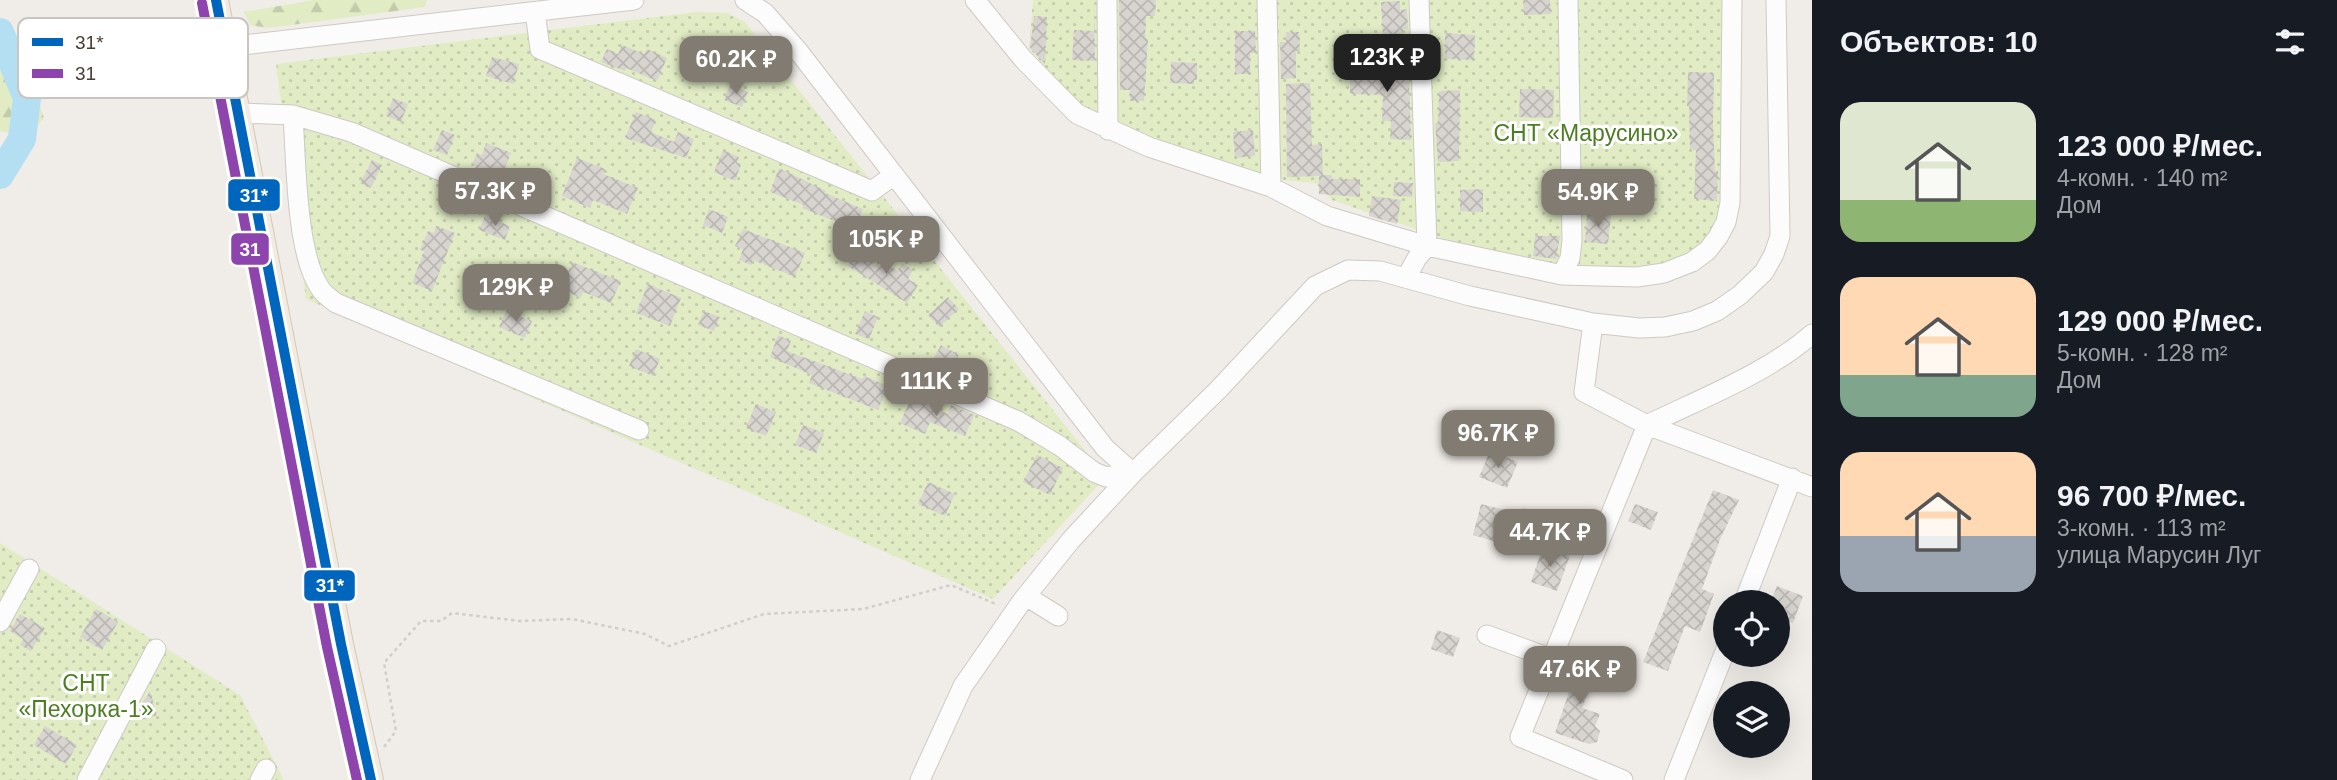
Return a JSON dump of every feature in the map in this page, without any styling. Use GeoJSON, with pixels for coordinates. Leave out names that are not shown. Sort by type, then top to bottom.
{"type":"FeatureCollection","features":[{"type":"Feature","properties":{"kind":"main road"},"geometry":{"type":"LineString","coordinates":[[216,0],[220,18]]}},
{"type":"Feature","properties":{"kind":"main road"},"geometry":{"type":"LineString","coordinates":[[236,98],[341,645],[371,780]]}},
{"type":"Feature","properties":{"kind":"street"},"geometry":{"type":"LineString","coordinates":[[248,45],[634,0]]}},
{"type":"Feature","properties":{"kind":"street"},"geometry":{"type":"LineString","coordinates":[[745,0],[770,6],[799,52],[1105,448],[1133,473]]}},
{"type":"Feature","properties":{"kind":"street"},"geometry":{"type":"LineString","coordinates":[[975,0],[1023,59],[1077,114],[1149,148],[1271,187],[1327,216],[1427,246],[1562,275],[1637,278],[1692,262],[1707,251],[1726,222],[1730,203],[1732,0]]}},
{"type":"Feature","properties":{"kind":"street"},"geometry":{"type":"LineString","coordinates":[[1107,0],[1108,130]]}},
{"type":"Feature","properties":{"kind":"street"},"geometry":{"type":"LineString","coordinates":[[1267,0],[1271,187]]}},
{"type":"Feature","properties":{"kind":"street"},"geometry":{"type":"LineString","coordinates":[[1406,278],[1427,246],[1419,0]]}},
{"type":"Feature","properties":{"kind":"street"},"geometry":{"type":"LineString","coordinates":[[1562,275],[1570,258],[1572,241],[1568,0]]}},
{"type":"Feature","properties":{"kind":"street"},"geometry":{"type":"LineString","coordinates":[[920,780],[963,686],[1026,596],[1133,473],[1218,390],[1315,286],[1348,271],[1380,271],[1470,296],[1593,323],[1639,328],[1665,327],[1693,321],[1717,311],[1740,295],[1764,272],[1780,236],[1776,0]]}},
{"type":"Feature","properties":{"kind":"street"},"geometry":{"type":"LineString","coordinates":[[535,12],[540,49],[872,191],[894,175]]}},
{"type":"Feature","properties":{"kind":"street"},"geometry":{"type":"LineString","coordinates":[[239,113],[293,115],[351,132],[1018,421],[1060,446],[1094,472],[1106,477],[1133,473]]}},
{"type":"Feature","properties":{"kind":"street"},"geometry":{"type":"LineString","coordinates":[[293,115],[302,229],[307,258],[320,288],[336,303],[639,430]]}},
{"type":"Feature","properties":{"kind":"street"},"geometry":{"type":"LineString","coordinates":[[1593,323],[1584,392],[1647,425],[1812,487]]}},
{"type":"Feature","properties":{"kind":"street"},"geometry":{"type":"LineString","coordinates":[[1623,780],[1520,737],[1647,425],[1730,385],[1798,347],[1812,334]]}},
{"type":"Feature","properties":{"kind":"street"},"geometry":{"type":"LineString","coordinates":[[1749,590],[1792,478]]}},
{"type":"Feature","properties":{"kind":"street"},"geometry":{"type":"LineString","coordinates":[[1524,519],[1598,545]]}},
{"type":"Feature","properties":{"kind":"street"},"geometry":{"type":"LineString","coordinates":[[0,622],[29,569]]}},
{"type":"Feature","properties":{"kind":"street"},"geometry":{"type":"LineString","coordinates":[[1026,596],[1058,616]]}},
{"type":"Feature","properties":{"kind":"street"},"geometry":{"type":"LineString","coordinates":[[1487,635],[1552,659]]}},
{"type":"Feature","properties":{"kind":"street"},"geometry":{"type":"LineString","coordinates":[[87,780],[156,649]]}},
{"type":"Feature","properties":{"kind":"street"},"geometry":{"type":"LineString","coordinates":[[1675,780],[1719,667]]}},
{"type":"Feature","properties":{"kind":"path"},"geometry":{"type":"LineString","coordinates":[[382,750],[396,731],[384,663],[421,621],[442,621],[452,613],[520,621],[572,619],[645,634],[669,646],[764,614],[863,609],[951,585],[1014,612]]}},
{"type":"Feature","properties":{"kind":"green space"},"geometry":{"type":"Polygon","coordinates":[[[314,0],[427,0],[425,7],[269,28],[250,25],[244,12],[314,0]]]}},
{"type":"Feature","properties":{"kind":"green space","name":"СНТ «Марусино»"},"geometry":{"type":"Polygon","coordinates":[[[1033,0],[1722,0],[1723,205],[1713,234],[1695,253],[1641,269],[1577,266],[1485,253],[1332,200],[1315,183],[1263,178],[1179,154],[1082,111],[1029,48],[1033,0]]]}},
{"type":"Feature","properties":{"kind":"green space"},"geometry":{"type":"Polygon","coordinates":[[[696,12],[727,13],[745,22],[1106,477],[993,599],[306,299],[276,64],[696,12]]]}},
{"type":"Feature","properties":{"kind":"green space"},"geometry":{"type":"Polygon","coordinates":[[[0,18],[18,50],[18,98],[37,98],[44,118],[27,138],[0,131],[0,18]]]}},
{"type":"Feature","properties":{"kind":"green space","name":"СНТ «Пехорка-1»"},"geometry":{"type":"Polygon","coordinates":[[[0,543],[240,695],[284,780],[0,780],[0,543]]]}},
{"type":"Feature","properties":{"kind":"building"},"geometry":{"type":"Polygon","coordinates":[[[1094,0],[1095,61],[1072,60],[1074,30],[1094,31],[1094,0]]]}},
{"type":"Feature","properties":{"kind":"building"},"geometry":{"type":"Polygon","coordinates":[[[1119,0],[1156,0],[1155,16],[1146,16],[1145,39],[1148,39],[1144,101],[1130,101],[1130,90],[1120,90],[1119,0]]]}},
{"type":"Feature","properties":{"kind":"building"},"geometry":{"type":"Polygon","coordinates":[[[1523,0],[1550,0],[1551,14],[1524,15],[1523,0]]]}},
{"type":"Feature","properties":{"kind":"building"},"geometry":{"type":"Polygon","coordinates":[[[1400,1],[1400,10],[1407,9],[1408,29],[1403,29],[1403,36],[1383,37],[1381,2],[1400,1]]]}},
{"type":"Feature","properties":{"kind":"building"},"geometry":{"type":"Polygon","coordinates":[[[1034,16],[1047,17],[1045,64],[1030,48],[1034,16]]]}},
{"type":"Feature","properties":{"kind":"building"},"geometry":{"type":"Polygon","coordinates":[[[1235,31],[1255,31],[1256,53],[1250,53],[1250,74],[1235,74],[1235,31]]]}},
{"type":"Feature","properties":{"kind":"building"},"geometry":{"type":"Polygon","coordinates":[[[1286,32],[1299,32],[1300,51],[1296,51],[1296,78],[1281,79],[1280,42],[1286,42],[1286,32]]]}},
{"type":"Feature","properties":{"kind":"building"},"geometry":{"type":"Polygon","coordinates":[[[1445,33],[1475,35],[1474,60],[1445,59],[1445,33]]]}},
{"type":"Feature","properties":{"kind":"building"},"geometry":{"type":"Polygon","coordinates":[[[622,45],[644,54],[647,49],[667,58],[657,81],[626,68],[625,71],[601,62],[607,49],[618,54],[622,45]]]}},
{"type":"Feature","properties":{"kind":"building"},"geometry":{"type":"Polygon","coordinates":[[[492,57],[519,64],[513,84],[486,76],[492,57]]]}},
{"type":"Feature","properties":{"kind":"building"},"geometry":{"type":"Polygon","coordinates":[[[1171,62],[1197,63],[1197,80],[1194,80],[1194,84],[1170,83],[1171,62]]]}},
{"type":"Feature","properties":{"kind":"building"},"geometry":{"type":"Polygon","coordinates":[[[1387,63],[1405,64],[1404,80],[1409,80],[1411,140],[1390,139],[1391,121],[1382,121],[1383,95],[1350,94],[1350,78],[1353,78],[1354,64],[1387,66],[1387,63]]]}},
{"type":"Feature","properties":{"kind":"building"},"geometry":{"type":"Polygon","coordinates":[[[1688,72],[1714,73],[1713,124],[1715,171],[1718,171],[1717,201],[1694,199],[1696,150],[1690,150],[1688,72]]]}},
{"type":"Feature","properties":{"kind":"building"},"geometry":{"type":"Polygon","coordinates":[[[1310,83],[1312,145],[1322,144],[1323,175],[1332,175],[1332,179],[1360,179],[1360,197],[1319,194],[1319,176],[1287,177],[1286,84],[1310,83]]]}},
{"type":"Feature","properties":{"kind":"building"},"geometry":{"type":"Polygon","coordinates":[[[730,85],[748,92],[742,107],[724,100],[730,85]]]}},
{"type":"Feature","properties":{"kind":"building"},"geometry":{"type":"Polygon","coordinates":[[[1520,89],[1554,90],[1553,118],[1519,117],[1520,89]]]}},
{"type":"Feature","properties":{"kind":"building"},"geometry":{"type":"Polygon","coordinates":[[[1460,90],[1459,161],[1438,162],[1435,123],[1438,123],[1439,91],[1460,90]]]}},
{"type":"Feature","properties":{"kind":"building"},"geometry":{"type":"Polygon","coordinates":[[[393,98],[408,104],[401,122],[386,116],[393,98]]]}},
{"type":"Feature","properties":{"kind":"building"},"geometry":{"type":"Polygon","coordinates":[[[636,112],[656,120],[651,132],[674,142],[678,132],[694,139],[686,158],[625,138],[636,112]]]}},
{"type":"Feature","properties":{"kind":"building"},"geometry":{"type":"Polygon","coordinates":[[[442,130],[455,135],[447,155],[433,150],[442,130]]]}},
{"type":"Feature","properties":{"kind":"building"},"geometry":{"type":"Polygon","coordinates":[[[1253,130],[1255,156],[1235,158],[1233,132],[1253,130]]]}},
{"type":"Feature","properties":{"kind":"building"},"geometry":{"type":"Polygon","coordinates":[[[486,143],[511,153],[500,180],[475,169],[476,166],[472,164],[477,153],[482,155],[486,143]]]}},
{"type":"Feature","properties":{"kind":"building"},"geometry":{"type":"Polygon","coordinates":[[[723,150],[739,157],[737,163],[741,165],[735,181],[714,172],[723,150]]]}},
{"type":"Feature","properties":{"kind":"building"},"geometry":{"type":"Polygon","coordinates":[[[577,158],[605,169],[603,174],[638,188],[627,214],[593,200],[590,208],[562,196],[577,158]]]}},
{"type":"Feature","properties":{"kind":"building"},"geometry":{"type":"Polygon","coordinates":[[[372,160],[382,165],[371,188],[360,183],[372,160]]]}},
{"type":"Feature","properties":{"kind":"building"},"geometry":{"type":"Polygon","coordinates":[[[779,168],[826,191],[825,193],[863,209],[852,235],[835,228],[837,222],[770,192],[779,168]]]}},
{"type":"Feature","properties":{"kind":"building"},"geometry":{"type":"Polygon","coordinates":[[[1394,182],[1413,183],[1412,197],[1393,196],[1394,182]]]}},
{"type":"Feature","properties":{"kind":"building"},"geometry":{"type":"Polygon","coordinates":[[[1483,189],[1483,212],[1460,211],[1460,190],[1483,189]]]}},
{"type":"Feature","properties":{"kind":"building"},"geometry":{"type":"Polygon","coordinates":[[[1372,196],[1401,200],[1397,224],[1369,216],[1372,196]]]}},
{"type":"Feature","properties":{"kind":"building"},"geometry":{"type":"Polygon","coordinates":[[[709,209],[728,217],[722,233],[703,225],[709,209]]]}},
{"type":"Feature","properties":{"kind":"building"},"geometry":{"type":"Polygon","coordinates":[[[1587,214],[1611,215],[1608,244],[1585,242],[1587,214]]]}},
{"type":"Feature","properties":{"kind":"building"},"geometry":{"type":"Polygon","coordinates":[[[485,216],[510,226],[505,240],[479,230],[485,216]]]}},
{"type":"Feature","properties":{"kind":"building"},"geometry":{"type":"Polygon","coordinates":[[[436,226],[455,233],[432,291],[412,283],[428,231],[434,233],[436,226]]]}},
{"type":"Feature","properties":{"kind":"building"},"geometry":{"type":"Polygon","coordinates":[[[743,229],[805,253],[795,277],[753,260],[751,265],[739,260],[743,249],[735,246],[743,229]]]}},
{"type":"Feature","properties":{"kind":"building"},"geometry":{"type":"Polygon","coordinates":[[[1535,236],[1560,236],[1556,259],[1533,256],[1535,236]]]}},
{"type":"Feature","properties":{"kind":"building"},"geometry":{"type":"Polygon","coordinates":[[[857,251],[887,270],[890,266],[898,271],[902,263],[913,270],[908,279],[918,285],[907,303],[848,266],[857,251]]]}},
{"type":"Feature","properties":{"kind":"building"},"geometry":{"type":"Polygon","coordinates":[[[572,262],[621,281],[611,303],[583,292],[581,298],[561,289],[572,262]]]}},
{"type":"Feature","properties":{"kind":"building"},"geometry":{"type":"Polygon","coordinates":[[[648,284],[681,298],[670,326],[636,313],[648,284]]]}},
{"type":"Feature","properties":{"kind":"building"},"geometry":{"type":"Polygon","coordinates":[[[948,297],[959,309],[939,327],[928,315],[948,297]]]}},
{"type":"Feature","properties":{"kind":"building"},"geometry":{"type":"Polygon","coordinates":[[[506,311],[532,321],[525,338],[499,327],[506,311]]]}},
{"type":"Feature","properties":{"kind":"building"},"geometry":{"type":"Polygon","coordinates":[[[704,311],[720,317],[714,331],[698,325],[704,311]]]}},
{"type":"Feature","properties":{"kind":"building"},"geometry":{"type":"Polygon","coordinates":[[[865,311],[878,317],[869,339],[855,334],[865,311]]]}},
{"type":"Feature","properties":{"kind":"building"},"geometry":{"type":"Polygon","coordinates":[[[778,335],[791,341],[787,351],[888,386],[878,410],[809,383],[812,375],[770,357],[778,335]]]}},
{"type":"Feature","properties":{"kind":"building"},"geometry":{"type":"Polygon","coordinates":[[[941,345],[959,355],[947,377],[928,369],[941,345]]]}},
{"type":"Feature","properties":{"kind":"building"},"geometry":{"type":"Polygon","coordinates":[[[636,349],[660,359],[653,376],[629,366],[636,349]]]}},
{"type":"Feature","properties":{"kind":"building"},"geometry":{"type":"Polygon","coordinates":[[[911,398],[948,414],[951,405],[974,415],[965,436],[930,422],[925,434],[900,423],[911,398]]]}},
{"type":"Feature","properties":{"kind":"building"},"geometry":{"type":"Polygon","coordinates":[[[756,404],[776,412],[766,436],[746,428],[756,404]]]}},
{"type":"Feature","properties":{"kind":"building"},"geometry":{"type":"Polygon","coordinates":[[[803,425],[824,433],[816,453],[795,445],[803,425]]]}},
{"type":"Feature","properties":{"kind":"building"},"geometry":{"type":"Polygon","coordinates":[[[1490,451],[1518,462],[1507,488],[1479,477],[1490,451]]]}},
{"type":"Feature","properties":{"kind":"building"},"geometry":{"type":"Polygon","coordinates":[[[1037,455],[1063,468],[1050,495],[1023,482],[1037,455]]]}},
{"type":"Feature","properties":{"kind":"building"},"geometry":{"type":"Polygon","coordinates":[[[928,482],[955,494],[945,516],[918,504],[928,482]]]}},
{"type":"Feature","properties":{"kind":"building"},"geometry":{"type":"Polygon","coordinates":[[[1713,490],[1739,500],[1721,537],[1702,589],[1713,594],[1713,597],[1700,632],[1685,626],[1668,671],[1643,662],[1713,490]]]}},
{"type":"Feature","properties":{"kind":"building"},"geometry":{"type":"Polygon","coordinates":[[[1481,504],[1509,511],[1500,543],[1473,535],[1481,504]]]}},
{"type":"Feature","properties":{"kind":"building"},"geometry":{"type":"Polygon","coordinates":[[[1635,504],[1658,512],[1651,530],[1628,521],[1635,504]]]}},
{"type":"Feature","properties":{"kind":"building"},"geometry":{"type":"Polygon","coordinates":[[[1543,546],[1570,556],[1557,591],[1531,582],[1543,546]]]}},
{"type":"Feature","properties":{"kind":"building"},"geometry":{"type":"Polygon","coordinates":[[[1790,591],[1803,596],[1793,623],[1790,622],[1790,591]]]}},
{"type":"Feature","properties":{"kind":"building"},"geometry":{"type":"Polygon","coordinates":[[[96,609],[118,622],[102,650],[80,637],[96,609]]]}},
{"type":"Feature","properties":{"kind":"building"},"geometry":{"type":"Polygon","coordinates":[[[20,614],[45,628],[31,651],[20,645],[23,639],[10,631],[20,614]]]}},
{"type":"Feature","properties":{"kind":"building"},"geometry":{"type":"Polygon","coordinates":[[[1437,630],[1460,638],[1453,657],[1431,649],[1437,630]]]}},
{"type":"Feature","properties":{"kind":"building"},"geometry":{"type":"Polygon","coordinates":[[[1579,657],[1599,666],[1582,708],[1600,714],[1595,726],[1600,731],[1597,742],[1589,744],[1555,733],[1569,692],[1565,691],[1579,657]]]}},
{"type":"Feature","properties":{"kind":"building"},"geometry":{"type":"Polygon","coordinates":[[[150,691],[157,715],[142,720],[139,708],[150,691]]]}},
{"type":"Feature","properties":{"kind":"building"},"geometry":{"type":"Polygon","coordinates":[[[45,726],[77,745],[66,764],[34,745],[45,726]]]}},
{"type":"Feature","properties":{"kind":"waterway"},"geometry":{"type":"LineString","coordinates":[[0,32],[18,76]]}},
{"type":"Feature","properties":{"kind":"waterway"},"geometry":{"type":"LineString","coordinates":[[0,175],[22,139],[27,98]]}},
{"type":"Feature","properties":{"kind":"transit line","name":"31*"},"geometry":{"type":"LineString","coordinates":[[216,0],[219,18]]}},
{"type":"Feature","properties":{"kind":"transit line","name":"31"},"geometry":{"type":"LineString","coordinates":[[202,3],[205,18]]}},
{"type":"Feature","properties":{"kind":"transit line","name":"31"},"geometry":{"type":"LineString","coordinates":[[220,98],[327,647],[357,780]]}},
{"type":"Feature","properties":{"kind":"transit line","name":"31*"},"geometry":{"type":"LineString","coordinates":[[235,98],[341,644],[371,780]]}}]}
